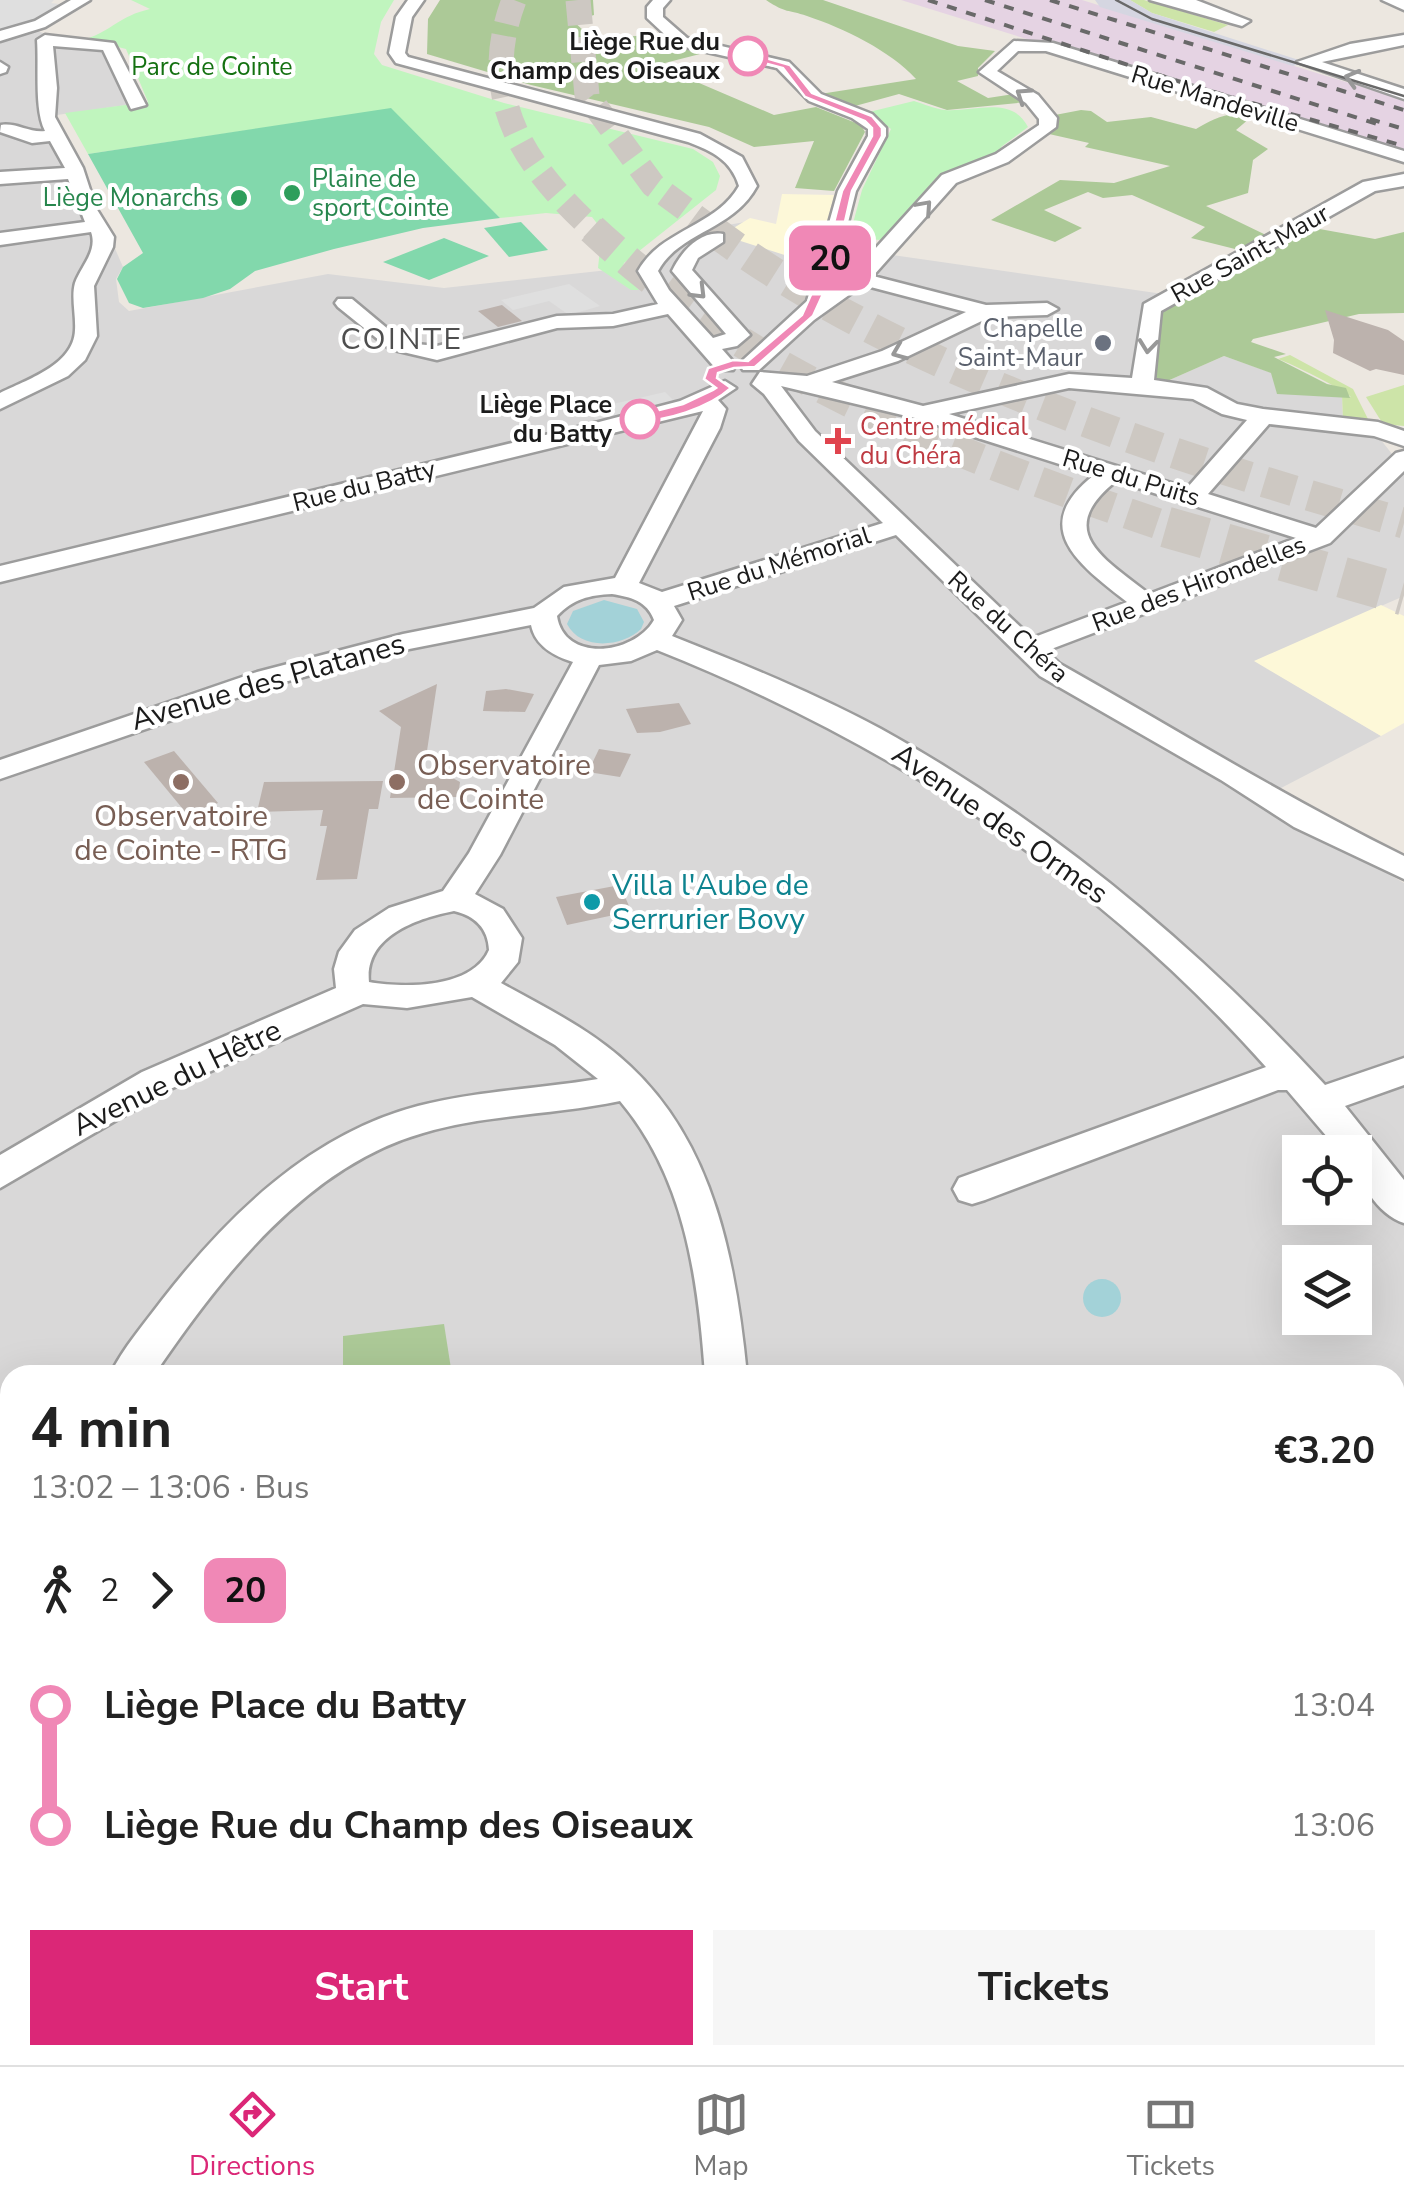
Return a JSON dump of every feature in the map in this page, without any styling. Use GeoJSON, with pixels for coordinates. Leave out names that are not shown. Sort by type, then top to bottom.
{"type":"FeatureCollection","features":[{"type":"Feature","properties":{"kind":"street"},"geometry":{"type":"LineString","coordinates":[[416,0],[404,17],[397,53],[402,60],[694,138],[723,150],[740,164],[748,186],[740,201],[649,265],[648,276],[707,346],[718,385],[708,428],[623,588]]}},
{"type":"Feature","properties":{"kind":"street"},"geometry":{"type":"LineString","coordinates":[[662,0],[654,8],[654,18],[679,41],[697,49],[780,64],[809,95],[868,118],[877,128],[877,136],[841,209],[828,270],[808,316],[761,375]]}},
{"type":"Feature","properties":{"kind":"street"},"geometry":{"type":"LineString","coordinates":[[1158,0],[1230,22],[1242,21],[1182,0]]}},
{"type":"Feature","properties":{"kind":"street"},"geometry":{"type":"LineString","coordinates":[[1390,0],[1404,5]]}},
{"type":"Feature","properties":{"kind":"street"},"geometry":{"type":"LineString","coordinates":[[39,34],[76,1]]}},
{"type":"Feature","properties":{"kind":"street"},"geometry":{"type":"LineString","coordinates":[[0,402],[60,371],[77,355],[86,336],[84,286],[103,247],[104,236],[91,217],[76,173],[46,118],[39,34]]}},
{"type":"Feature","properties":{"kind":"street"},"geometry":{"type":"LineString","coordinates":[[0,36],[39,34],[108,46],[114,51],[138,105]]}},
{"type":"Feature","properties":{"kind":"street"},"geometry":{"type":"LineString","coordinates":[[1404,40],[1356,47],[1304,62],[1404,94]]}},
{"type":"Feature","properties":{"kind":"street","name":"Rue Mandeville"},"geometry":{"type":"LineString","coordinates":[[859,279],[949,178],[1002,158],[1046,127],[1048,118],[1039,106],[987,72],[1009,48],[1048,46],[1404,157]]}},
{"type":"Feature","properties":{"kind":"street"},"geometry":{"type":"LineString","coordinates":[[7,129],[32,138],[54,135]]}},
{"type":"Feature","properties":{"kind":"street"},"geometry":{"type":"LineString","coordinates":[[0,178],[76,173]]}},
{"type":"Feature","properties":{"kind":"street","name":"Rue Saint-Maur"},"geometry":{"type":"LineString","coordinates":[[1142,385],[1152,308],[1370,186],[1404,180]]}},
{"type":"Feature","properties":{"kind":"street"},"geometry":{"type":"LineString","coordinates":[[0,224],[91,217]]}},
{"type":"Feature","properties":{"kind":"street"},"geometry":{"type":"LineString","coordinates":[[0,239],[91,217]]}},
{"type":"Feature","properties":{"kind":"street"},"geometry":{"type":"LineString","coordinates":[[707,346],[729,342],[739,334],[682,271],[690,255],[730,229]]}},
{"type":"Feature","properties":{"kind":"street"},"geometry":{"type":"LineString","coordinates":[[666,250],[690,255]]}},
{"type":"Feature","properties":{"kind":"street"},"geometry":{"type":"LineString","coordinates":[[828,270],[986,312],[1047,309]]}},
{"type":"Feature","properties":{"kind":"street"},"geometry":{"type":"LineString","coordinates":[[808,316],[859,279]]}},
{"type":"Feature","properties":{"kind":"street"},"geometry":{"type":"LineString","coordinates":[[345,303],[394,346],[416,353],[437,353],[506,338],[565,320],[613,320],[673,308]]}},
{"type":"Feature","properties":{"kind":"street"},"geometry":{"type":"LineString","coordinates":[[808,382],[890,356],[986,312]]}},
{"type":"Feature","properties":{"kind":"street","name":"Rue du Puits"},"geometry":{"type":"LineString","coordinates":[[761,375],[808,382],[923,413],[1321,538]]}},
{"type":"Feature","properties":{"kind":"street","name":"Rue du Batty"},"geometry":{"type":"LineString","coordinates":[[0,574],[718,385],[748,389],[761,375]]}},
{"type":"Feature","properties":{"kind":"street","name":"Rue du Chéra"},"geometry":{"type":"LineString","coordinates":[[761,375],[807,436],[1027,649],[1079,689],[1220,765],[1304,820],[1404,868]]}},
{"type":"Feature","properties":{"kind":"street"},"geometry":{"type":"LineString","coordinates":[[923,413],[1069,381],[1199,393],[1230,409],[1378,429],[1404,439]]}},
{"type":"Feature","properties":{"kind":"street"},"geometry":{"type":"LineString","coordinates":[[1192,497],[1263,416]]}},
{"type":"Feature","properties":{"kind":"street","name":"Rue des Hirondelles"},"geometry":{"type":"LineString","coordinates":[[1027,649],[1321,538],[1404,458]]}},
{"type":"Feature","properties":{"kind":"street"},"geometry":{"type":"LineString","coordinates":[[1112,472],[1076,505],[1071,522],[1075,539],[1146,604]]}},
{"type":"Feature","properties":{"kind":"street","name":"Rue du Mémorial"},"geometry":{"type":"LineString","coordinates":[[659,602],[900,526]]}},
{"type":"Feature","properties":{"kind":"street"},"geometry":{"type":"LineString","coordinates":[[623,588],[659,602],[668,620],[658,640],[630,654],[590,656],[556,646],[546,636],[543,615],[550,605],[578,590],[623,588]]}},
{"type":"Feature","properties":{"kind":"street","name":"Avenue des Platanes"},"geometry":{"type":"LineString","coordinates":[[0,770],[159,710],[301,666],[441,633],[543,615]]}},
{"type":"Feature","properties":{"kind":"street","name":"Avenue des Ormes"},"geometry":{"type":"LineString","coordinates":[[658,640],[712,658],[827,712],[919,762],[1098,889],[1257,1035],[1404,1208]]}},
{"type":"Feature","properties":{"kind":"street"},"geometry":{"type":"LineString","coordinates":[[454,900],[484,855],[590,656]]}},
{"type":"Feature","properties":{"kind":"street"},"geometry":{"type":"LineString","coordinates":[[454,900],[483,906],[504,932],[501,961],[474,983],[423,995],[360,992],[350,980],[352,966],[367,937],[400,916],[454,900]]}},
{"type":"Feature","properties":{"kind":"street"},"geometry":{"type":"LineString","coordinates":[[474,983],[581,1045],[628,1086],[672,1142],[702,1222],[719,1285],[725,1365]]}},
{"type":"Feature","properties":{"kind":"street","name":"Avenue du Hêtre"},"geometry":{"type":"LineString","coordinates":[[0,1173],[155,1082],[360,992]]}},
{"type":"Feature","properties":{"kind":"street"},"geometry":{"type":"LineString","coordinates":[[972,1188],[1276,1078],[1306,1090],[1404,1071]]}},
{"type":"Feature","properties":{"kind":"street"},"geometry":{"type":"LineString","coordinates":[[138,1365],[186,1300],[250,1229],[298,1184],[349,1148],[381,1131],[440,1114],[579,1098],[628,1086]]}},
{"type":"Feature","properties":{"kind":"shaded area"},"geometry":{"type":"Polygon","coordinates":[[[0,0],[54,0],[51,3],[59,4],[33,21],[0,31],[0,0]]]}},
{"type":"Feature","properties":{"kind":"shaded area"},"geometry":{"type":"Polygon","coordinates":[[[901,0],[1082,0],[1404,100],[1404,150],[1242,106],[901,0]]]}},
{"type":"Feature","properties":{"kind":"shaded area"},"geometry":{"type":"Polygon","coordinates":[[[1095,0],[1130,0],[1152,13],[1305,62],[1293,66],[1100,7],[1095,0]]]}},
{"type":"Feature","properties":{"kind":"shaded area"},"geometry":{"type":"Polygon","coordinates":[[[32,29],[57,38],[114,46],[140,103],[57,115],[123,267],[116,279],[119,302],[129,311],[328,274],[444,288],[663,264],[698,230],[751,221],[823,245],[1163,294],[1143,385],[1196,399],[1245,421],[1377,435],[1392,454],[1404,457],[1404,596],[1255,661],[1381,736],[1260,799],[1404,883],[1404,1365],[0,1365],[0,38],[32,29]]]}},
{"type":"Feature","properties":{"kind":"shaded area"},"geometry":{"type":"Polygon","coordinates":[[[782,194],[834,195],[818,260],[797,259],[722,235],[750,218],[776,224],[782,194]]]}},
{"type":"Feature","properties":{"kind":"shaded area"},"geometry":{"type":"Polygon","coordinates":[[[569,284],[600,306],[569,315],[549,301],[513,310],[501,300],[569,284]]]}},
{"type":"Feature","properties":{"kind":"shaded area"},"geometry":{"type":"Polygon","coordinates":[[[1224,356],[1272,373],[1277,393],[1342,395],[1343,420],[1240,405],[1200,387],[1165,382],[1224,356]]]}},
{"type":"Feature","properties":{"kind":"shaded area"},"geometry":{"type":"Polygon","coordinates":[[[665,392],[675,402],[596,420],[587,410],[665,392]]]}},
{"type":"Feature","properties":{"kind":"shaded area"},"geometry":{"type":"Polygon","coordinates":[[[1381,605],[1404,616],[1404,723],[1381,736],[1254,661],[1381,605]]]}},
{"type":"Feature","properties":{"kind":"green space","name":"Parc de Cointe"},"geometry":{"type":"Polygon","coordinates":[[[131,0],[394,0],[381,22],[374,54],[382,65],[504,103],[693,149],[713,162],[720,176],[716,190],[624,263],[621,272],[639,290],[631,290],[598,268],[602,230],[592,217],[546,213],[500,218],[391,109],[88,154],[65,113],[148,102],[126,49],[86,39],[150,9],[131,0]]]}},
{"type":"Feature","properties":{"kind":"green space"},"geometry":{"type":"Polygon","coordinates":[[[440,0],[593,0],[594,15],[573,21],[594,40],[656,34],[672,45],[700,54],[657,65],[774,115],[816,107],[861,125],[865,132],[834,191],[795,188],[814,141],[754,147],[709,127],[531,85],[427,54],[428,19],[440,0]]]}},
{"type":"Feature","properties":{"kind":"green space"},"geometry":{"type":"Polygon","coordinates":[[[766,0],[823,0],[958,46],[995,51],[978,68],[978,76],[957,81],[988,98],[1014,94],[1027,102],[947,110],[899,94],[855,106],[820,94],[916,79],[866,41],[766,0]]]}},
{"type":"Feature","properties":{"kind":"green space"},"geometry":{"type":"Polygon","coordinates":[[[1130,0],[1144,0],[1228,25],[1214,32],[1152,13],[1130,0]]]}},
{"type":"Feature","properties":{"kind":"green space"},"geometry":{"type":"Polygon","coordinates":[[[914,101],[945,110],[1002,108],[1021,117],[1028,127],[1001,147],[1003,152],[937,177],[881,240],[849,238],[862,190],[891,129],[869,112],[914,101]]]}},
{"type":"Feature","properties":{"kind":"green space","name":"Plaine de sport Cointe"},"geometry":{"type":"Polygon","coordinates":[[[391,108],[500,218],[423,228],[334,249],[255,271],[230,289],[203,298],[143,308],[129,303],[117,279],[123,267],[143,253],[88,154],[391,108]]]}},
{"type":"Feature","properties":{"kind":"green space"},"geometry":{"type":"Polygon","coordinates":[[[1091,111],[1107,122],[1151,117],[1196,129],[1229,115],[1250,118],[1236,130],[1268,149],[1253,160],[1248,193],[1206,206],[1266,235],[1239,250],[1191,238],[1205,227],[1132,195],[1103,198],[1088,192],[1044,210],[1082,228],[1055,242],[991,220],[1060,180],[1114,183],[1170,166],[1085,147],[1089,143],[1049,134],[1055,126],[1055,115],[1091,111]]]}},
{"type":"Feature","properties":{"kind":"green space"},"geometry":{"type":"Polygon","coordinates":[[[521,222],[548,250],[509,257],[484,228],[521,222]]]}},
{"type":"Feature","properties":{"kind":"green space"},"geometry":{"type":"Polygon","coordinates":[[[1314,228],[1375,239],[1404,232],[1404,313],[1359,314],[1251,342],[1286,354],[1274,357],[1327,384],[1346,388],[1350,398],[1277,394],[1271,373],[1224,356],[1165,382],[1151,375],[1156,315],[1314,228]]]}},
{"type":"Feature","properties":{"kind":"green space"},"geometry":{"type":"Polygon","coordinates":[[[444,238],[489,256],[429,280],[383,262],[444,238]]]}},
{"type":"Feature","properties":{"kind":"green space"},"geometry":{"type":"Polygon","coordinates":[[[1290,355],[1353,389],[1370,423],[1343,420],[1342,395],[1351,397],[1278,359],[1290,355]]]}},
{"type":"Feature","properties":{"kind":"green space"},"geometry":{"type":"Polygon","coordinates":[[[1404,385],[1404,426],[1383,424],[1366,397],[1404,385]]]}},
{"type":"Feature","properties":{"kind":"green space"},"geometry":{"type":"Polygon","coordinates":[[[444,1324],[450,1365],[343,1365],[343,1336],[444,1324]]]}},
{"type":"Feature","properties":{"kind":"water"},"geometry":{"type":"Polygon","coordinates":[[[604,600],[637,609],[644,622],[641,629],[623,640],[602,643],[573,633],[567,624],[573,611],[604,600]]]}},
{"type":"Feature","properties":{"kind":"water"},"geometry":{"type":"Polygon","coordinates":[[[1102,1279],[1115,1285],[1121,1298],[1115,1311],[1102,1317],[1089,1311],[1083,1298],[1089,1285],[1102,1279]]]}},
{"type":"Feature","properties":{"kind":"building"},"geometry":{"type":"Polygon","coordinates":[[[502,305],[522,321],[498,327],[478,311],[502,305]]]}},
{"type":"Feature","properties":{"kind":"building"},"geometry":{"type":"Polygon","coordinates":[[[1325,310],[1388,330],[1404,341],[1404,375],[1370,371],[1333,353],[1334,340],[1325,310]]]}},
{"type":"Feature","properties":{"kind":"building"},"geometry":{"type":"Polygon","coordinates":[[[437,684],[424,771],[449,770],[449,776],[460,782],[458,797],[390,798],[401,727],[379,711],[437,684]]]}},
{"type":"Feature","properties":{"kind":"building"},"geometry":{"type":"Polygon","coordinates":[[[506,689],[534,694],[525,712],[483,711],[486,691],[506,689]]]}},
{"type":"Feature","properties":{"kind":"building"},"geometry":{"type":"Polygon","coordinates":[[[679,703],[691,724],[660,732],[637,733],[626,709],[679,703]]]}},
{"type":"Feature","properties":{"kind":"building"},"geometry":{"type":"Polygon","coordinates":[[[599,749],[631,754],[620,777],[588,772],[599,749]]]}},
{"type":"Feature","properties":{"kind":"building","name":"Observatoire de Cointe - RTG"},"geometry":{"type":"Polygon","coordinates":[[[174,751],[218,803],[187,814],[144,762],[174,751]]]}},
{"type":"Feature","properties":{"kind":"building"},"geometry":{"type":"Polygon","coordinates":[[[383,781],[378,809],[369,809],[357,879],[316,880],[327,826],[320,826],[323,810],[257,812],[264,782],[383,781]]]}},
{"type":"Feature","properties":{"kind":"building","name":"Villa l'Aube de Serrurier Bovy"},"geometry":{"type":"Polygon","coordinates":[[[620,885],[629,906],[612,909],[614,915],[567,925],[556,897],[620,885]]]}},
{"type":"Feature","properties":{"kind":"tunnel"},"geometry":{"type":"LineString","coordinates":[[514,0],[504,35],[501,68],[514,128],[547,181],[595,231]]}},
{"type":"Feature","properties":{"kind":"tunnel"},"geometry":{"type":"LineString","coordinates":[[578,0],[587,95],[653,185],[715,231]]}},
{"type":"Feature","properties":{"kind":"tunnel"},"geometry":{"type":"LineString","coordinates":[[592,229],[655,282],[722,330],[866,410],[1019,474],[1174,529]]}},
{"type":"Feature","properties":{"kind":"tunnel"},"geometry":{"type":"LineString","coordinates":[[711,229],[786,280],[868,327],[954,368],[1135,439],[1404,523]]}},
{"type":"Feature","properties":{"kind":"tunnel"},"geometry":{"type":"LineString","coordinates":[[1166,527],[1404,595]]}},
{"type":"Feature","properties":{"kind":"tram line"},"geometry":{"type":"LineString","coordinates":[[1116,0],[1152,19],[1404,96]]}},
{"type":"Feature","properties":{"kind":"railway"},"geometry":{"type":"LineString","coordinates":[[928,0],[1196,87],[1404,146]]}},
{"type":"Feature","properties":{"kind":"railway"},"geometry":{"type":"LineString","coordinates":[[985,0],[1380,125]]}},
{"type":"Feature","properties":{"kind":"railway"},"geometry":{"type":"LineString","coordinates":[[1050,0],[1404,110]]}},
{"type":"Feature","properties":{"kind":"railway"},"geometry":{"type":"LineString","coordinates":[[1370,119],[1404,129]]}},
{"type":"Feature","properties":{"kind":"bus line","name":"20"},"geometry":{"type":"LineString","coordinates":[[640,419],[704,401],[724,388],[710,379],[713,371],[733,364],[751,365],[808,316],[828,270],[847,191],[877,136],[877,128],[868,118],[809,95],[786,66],[748,56]]}},
{"type":"Feature","properties":{"kind":"place","name":"Liège Rue du Champ des Oiseaux"},"geometry":{"type":"Point","coordinates":[748,56]}},
{"type":"Feature","properties":{"kind":"place","name":"Plaine de sport Cointe"},"geometry":{"type":"Point","coordinates":[292,193]}},
{"type":"Feature","properties":{"kind":"place","name":"Liège Monarchs"},"geometry":{"type":"Point","coordinates":[239,198]}},
{"type":"Feature","properties":{"kind":"place","name":"Chapelle Saint-Maur"},"geometry":{"type":"Point","coordinates":[1103,343]}},
{"type":"Feature","properties":{"kind":"place","name":"Liège Place du Batty"},"geometry":{"type":"Point","coordinates":[640,419]}},
{"type":"Feature","properties":{"kind":"place","name":"Centre médical du Chéra"},"geometry":{"type":"Point","coordinates":[838,441]}},
{"type":"Feature","properties":{"kind":"place","name":"Observatoire de Cointe - RTG"},"geometry":{"type":"Point","coordinates":[181,782]}},
{"type":"Feature","properties":{"kind":"place","name":"Observatoire de Cointe"},"geometry":{"type":"Point","coordinates":[397,782]}},
{"type":"Feature","properties":{"kind":"place","name":"Villa l'Aube de Serrurier Bovy"},"geometry":{"type":"Point","coordinates":[592,902]}},
{"type":"Feature","properties":{"kind":"district","name":"COINTE"},"geometry":{"type":"Point","coordinates":[402,339]}}]}
